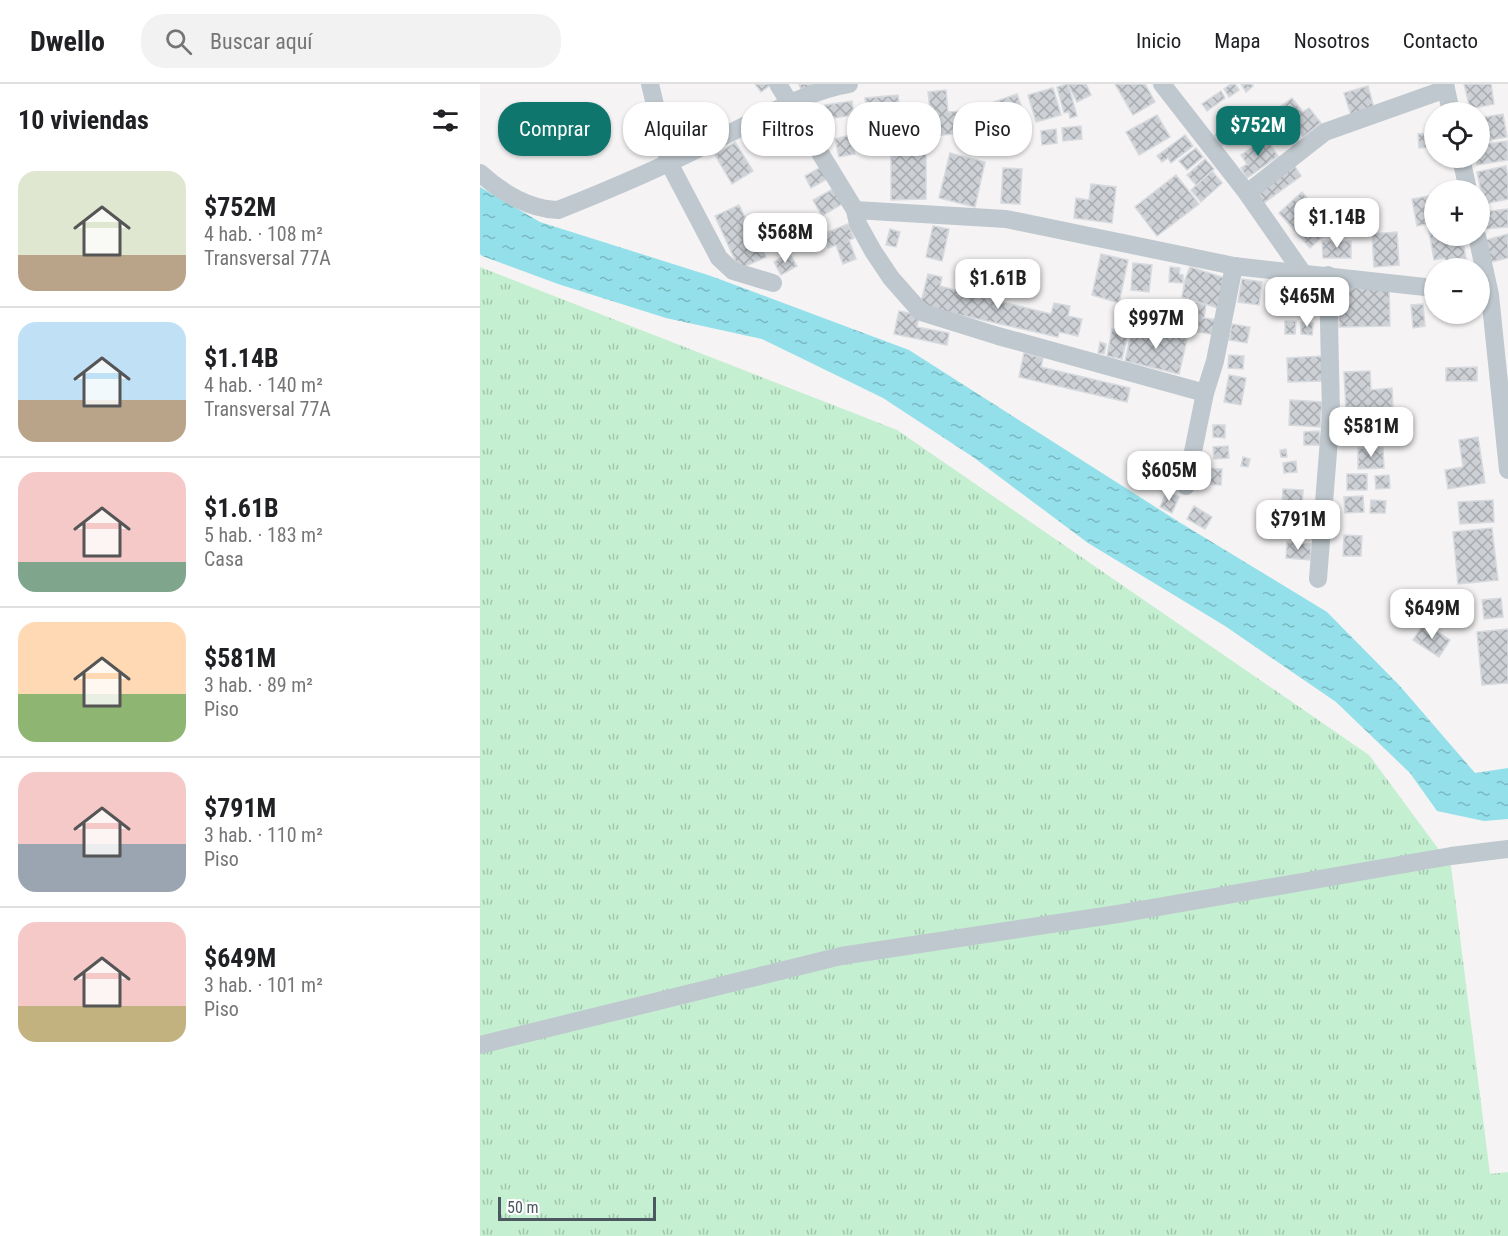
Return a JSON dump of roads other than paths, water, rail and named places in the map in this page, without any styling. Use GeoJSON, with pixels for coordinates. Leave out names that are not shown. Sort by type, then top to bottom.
{"type":"FeatureCollection","features":[{"type":"Feature","properties":{"kind":"street"},"geometry":{"type":"LineString","coordinates":[[650,84],[669,163],[719,258],[733,272],[773,283]]}},
{"type":"Feature","properties":{"kind":"street"},"geometry":{"type":"LineString","coordinates":[[778,84],[788,102]]}},
{"type":"Feature","properties":{"kind":"street"},"geometry":{"type":"LineString","coordinates":[[797,102],[837,86],[849,84]]}},
{"type":"Feature","properties":{"kind":"street"},"geometry":{"type":"LineString","coordinates":[[1164,85],[1247,194],[1302,272]]}},
{"type":"Feature","properties":{"kind":"street"},"geometry":{"type":"LineString","coordinates":[[1247,194],[1325,132],[1446,86],[1449,102]]}},
{"type":"Feature","properties":{"kind":"street"},"geometry":{"type":"LineString","coordinates":[[480,173],[496,187],[541,209],[558,210],[669,163],[741,128]]}},
{"type":"Feature","properties":{"kind":"street"},"geometry":{"type":"LineString","coordinates":[[822,156],[855,210],[858,224],[879,260],[891,278],[921,312],[998,336],[1205,393]]}},
{"type":"Feature","properties":{"kind":"street"},"geometry":{"type":"LineString","coordinates":[[855,210],[1006,219],[1234,266],[1424,287]]}},
{"type":"Feature","properties":{"kind":"street"},"geometry":{"type":"LineString","coordinates":[[1480,246],[1492,294],[1508,470]]}},
{"type":"Feature","properties":{"kind":"street"},"geometry":{"type":"LineString","coordinates":[[1186,486],[1234,266]]}},
{"type":"Feature","properties":{"kind":"street"},"geometry":{"type":"LineString","coordinates":[[1317,579],[1331,414],[1328,275]]}},
{"type":"Feature","properties":{"kind":"street"},"geometry":{"type":"LineString","coordinates":[[480,1045],[841,956],[1118,914],[1451,856],[1508,849]]}},
{"type":"Feature","properties":{"kind":"water"},"geometry":{"type":"Polygon","coordinates":[[[480,187],[540,222],[711,276],[909,350],[1179,522],[1327,612],[1399,685],[1475,773],[1508,768],[1508,819],[1484,821],[1437,811],[1410,773],[1336,702],[1225,626],[1088,543],[973,457],[883,398],[762,339],[666,318],[558,284],[482,256],[480,254],[480,187]]]}}]}
